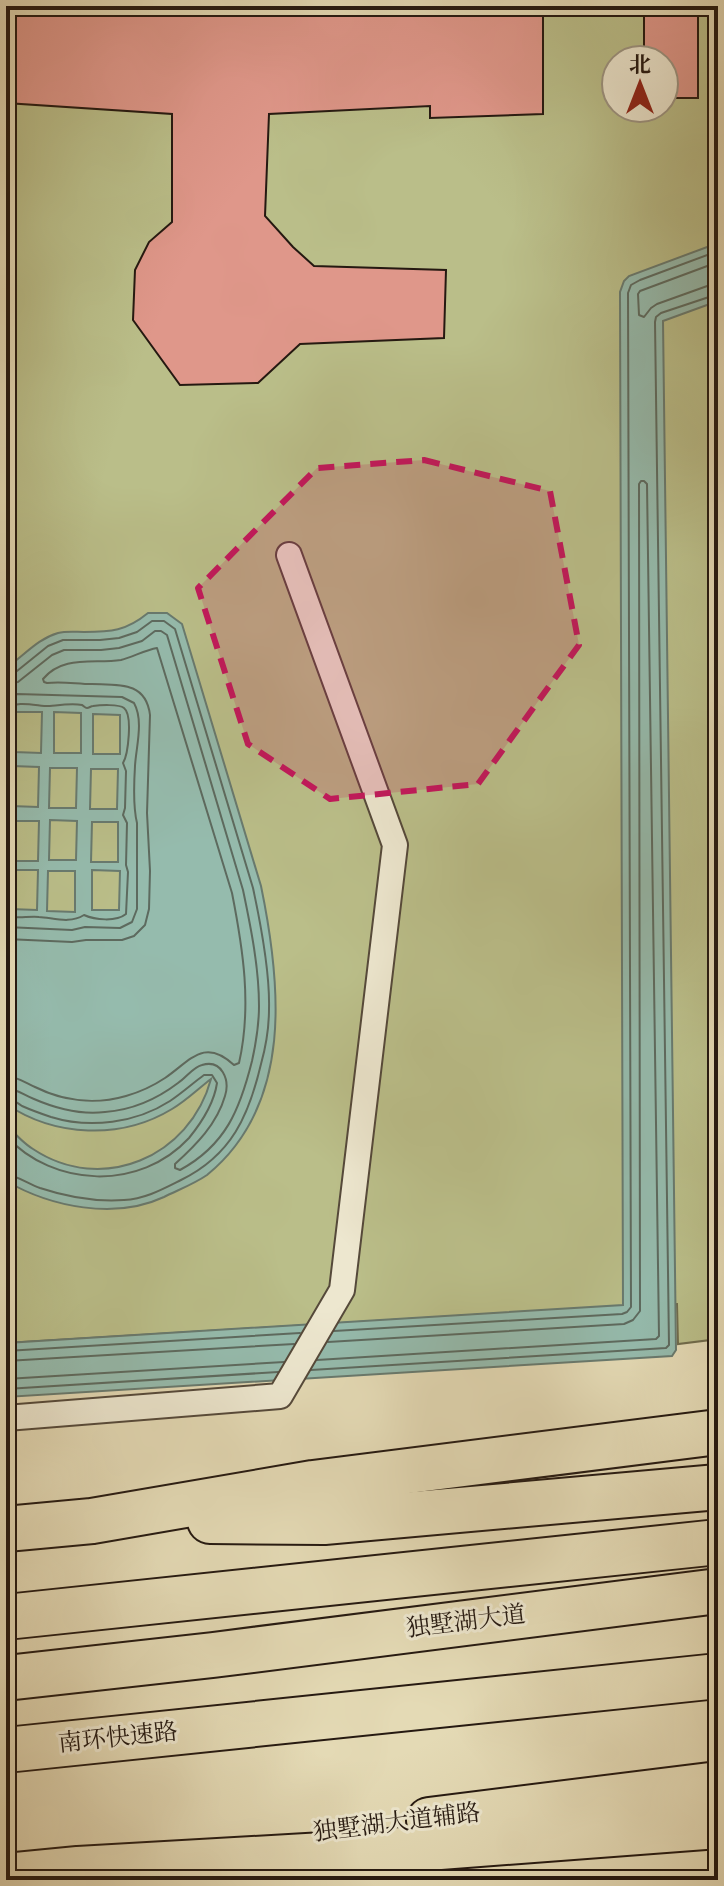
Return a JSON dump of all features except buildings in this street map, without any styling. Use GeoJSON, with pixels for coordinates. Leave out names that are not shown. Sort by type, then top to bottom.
{"type":"FeatureCollection","features":[{"type":"Feature","properties":{"kind":"main road"},"geometry":{"type":"LineString","coordinates":[[6,1529],[92,1521],[313,1483],[718,1432]]}},
{"type":"Feature","properties":{"kind":"main road"},"geometry":{"type":"LineString","coordinates":[[92,1521],[324,1522],[718,1487]]}},
{"type":"Feature","properties":{"kind":"main road"},"geometry":{"type":"LineString","coordinates":[[6,1617],[718,1542]]}},
{"type":"Feature","properties":{"kind":"main road","name":"独墅湖大道"},"geometry":{"type":"LineString","coordinates":[[6,1678],[718,1591]]}},
{"type":"Feature","properties":{"kind":"main road","name":"南环快速路"},"geometry":{"type":"LineString","coordinates":[[6,1750],[718,1676]]}},
{"type":"Feature","properties":{"kind":"main road","name":"独墅湖大道辅路"},"geometry":{"type":"LineString","coordinates":[[78,1869],[351,1829],[718,1784]]}},
{"type":"Feature","properties":{"kind":"main road","name":"独墅湖大道辅路"},"geometry":{"type":"LineString","coordinates":[[6,1876],[718,1826]]}},
{"type":"Feature","properties":{"kind":"lane"},"geometry":{"type":"LineString","coordinates":[[6,1418],[280,1396],[342,1290],[395,845],[289,555]]}},
{"type":"Feature","properties":{"kind":"highlighted area"},"geometry":{"type":"Polygon","coordinates":[[[424,460],[550,491],[579,645],[478,784],[330,799],[248,744],[198,588],[317,468],[424,460]]]}},
{"type":"Feature","properties":{"kind":"green space"},"geometry":{"type":"Polygon","coordinates":[[[6,6],[718,6],[718,1339],[678,1344],[677,1304],[6,1343],[6,6]]]}},
{"type":"Feature","properties":{"kind":"water"},"geometry":{"type":"Polygon","coordinates":[[[718,243],[718,301],[663,321],[676,1350],[672,1356],[6,1397],[6,1343],[623,1305],[620,292],[629,276],[718,243]]]}},
{"type":"Feature","properties":{"kind":"water"},"geometry":{"type":"Polygon","coordinates":[[[148,613],[167,613],[182,624],[261,886],[273,962],[276,1001],[274,1040],[268,1078],[255,1114],[235,1146],[207,1175],[145,1204],[104,1209],[63,1204],[6,1181],[6,1124],[29,1147],[60,1162],[87,1168],[114,1168],[164,1148],[184,1129],[200,1106],[211,1079],[177,1106],[152,1119],[110,1130],[67,1128],[45,1123],[6,1104],[6,668],[37,644],[58,633],[110,631],[148,613]],[[15,712],[14,752],[41,753],[42,712],[15,712]],[[54,712],[54,753],[81,753],[81,713],[54,712]],[[93,714],[93,754],[120,754],[120,715],[93,714]],[[12,766],[11,806],[38,807],[39,767],[12,766]],[[50,768],[49,808],[76,808],[77,768],[50,768]],[[91,769],[90,809],[117,809],[118,769],[91,769]],[[50,820],[49,860],[76,860],[77,821],[50,820]],[[11,821],[11,861],[38,861],[39,821],[11,821]],[[92,822],[91,862],[118,862],[118,822],[92,822]],[[10,870],[10,909],[37,910],[38,870],[10,870]],[[92,870],[92,910],[119,910],[120,871],[92,870]],[[48,871],[47,911],[75,912],[75,871],[48,871]]]}}]}
